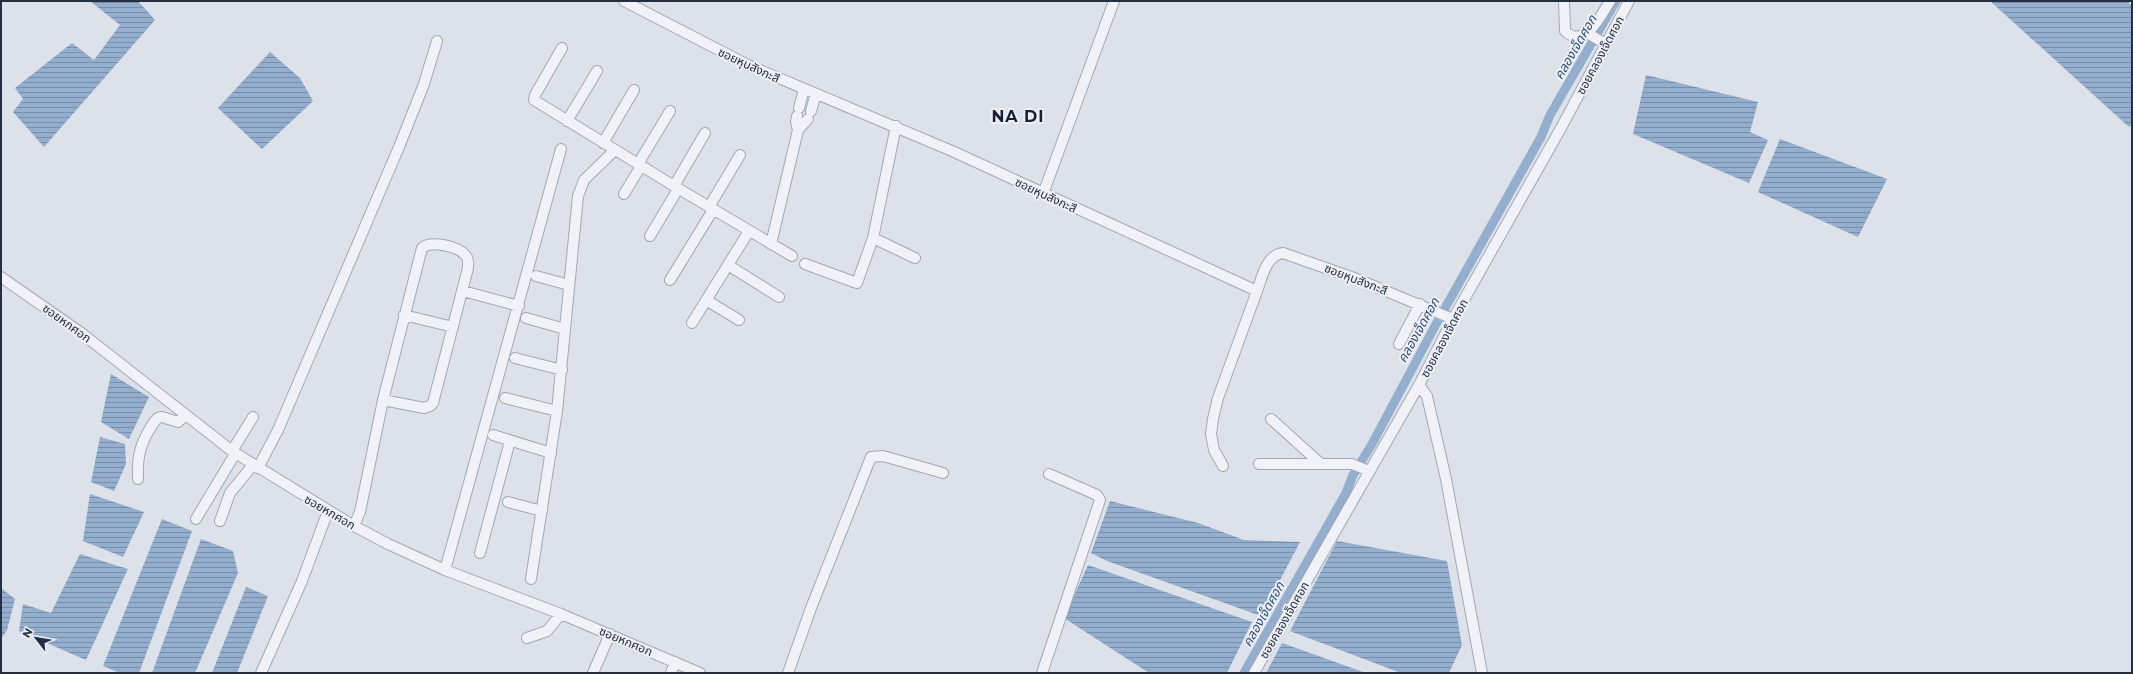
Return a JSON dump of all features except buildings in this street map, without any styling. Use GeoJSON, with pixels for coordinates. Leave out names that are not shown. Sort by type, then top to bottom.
{"type":"FeatureCollection","features":[{"type":"Feature","properties":{"kind":"street","name":"ซอยหุบสังกะสี"},"geometry":{"type":"LineString","coordinates":[[624,1],[748,65],[1045,188],[1257,292],[1268,262],[1273,256],[1283,253],[1358,279],[1447,316]]}},
{"type":"Feature","properties":{"kind":"street"},"geometry":{"type":"LineString","coordinates":[[1045,188],[1114,1]]}},
{"type":"Feature","properties":{"kind":"street"},"geometry":{"type":"LineString","coordinates":[[1564,1],[1565,31],[1569,35],[1581,36],[1590,34],[1606,44]]}},
{"type":"Feature","properties":{"kind":"street"},"geometry":{"type":"LineString","coordinates":[[1590,34],[1610,1]]}},
{"type":"Feature","properties":{"kind":"street","name":"ซอยคลองเจ็ดศอก"},"geometry":{"type":"LineString","coordinates":[[1254,673],[1364,469],[1419,385],[1447,316],[1509,222],[1629,1]]}},
{"type":"Feature","properties":{"kind":"street"},"geometry":{"type":"LineString","coordinates":[[220,521],[230,493],[259,463],[399,147],[424,84],[437,41]]}},
{"type":"Feature","properties":{"kind":"street"},"geometry":{"type":"LineString","coordinates":[[562,48],[533,98],[538,103],[711,209],[792,256]]}},
{"type":"Feature","properties":{"kind":"street"},"geometry":{"type":"LineString","coordinates":[[567,121],[597,71]]}},
{"type":"Feature","properties":{"kind":"street"},"geometry":{"type":"LineString","coordinates":[[798,130],[796,122],[804,89]]}},
{"type":"Feature","properties":{"kind":"street"},"geometry":{"type":"LineString","coordinates":[[603,143],[634,90]]}},
{"type":"Feature","properties":{"kind":"street"},"geometry":{"type":"LineString","coordinates":[[771,244],[798,130],[809,115],[816,94]]}},
{"type":"Feature","properties":{"kind":"street"},"geometry":{"type":"LineString","coordinates":[[624,194],[670,111]]}},
{"type":"Feature","properties":{"kind":"street"},"geometry":{"type":"LineString","coordinates":[[805,264],[857,283],[873,238],[896,126]]}},
{"type":"Feature","properties":{"kind":"street"},"geometry":{"type":"LineString","coordinates":[[650,236],[705,134]]}},
{"type":"Feature","properties":{"kind":"street"},"geometry":{"type":"LineString","coordinates":[[447,562],[561,149]]}},
{"type":"Feature","properties":{"kind":"street"},"geometry":{"type":"LineString","coordinates":[[531,579],[557,411],[578,196],[588,175],[615,150]]}},
{"type":"Feature","properties":{"kind":"street"},"geometry":{"type":"LineString","coordinates":[[670,280],[740,155]]}},
{"type":"Feature","properties":{"kind":"street"},"geometry":{"type":"LineString","coordinates":[[692,323],[749,231]]}},
{"type":"Feature","properties":{"kind":"street"},"geometry":{"type":"LineString","coordinates":[[873,238],[915,258]]}},
{"type":"Feature","properties":{"kind":"street"},"geometry":{"type":"LineString","coordinates":[[357,519],[383,400],[422,248],[429,243],[455,249],[466,256],[468,268],[433,403],[424,408],[383,400]]}},
{"type":"Feature","properties":{"kind":"street"},"geometry":{"type":"LineString","coordinates":[[728,265],[779,297]]}},
{"type":"Feature","properties":{"kind":"street"},"geometry":{"type":"LineString","coordinates":[[536,276],[569,285]]}},
{"type":"Feature","properties":{"kind":"street","name":"ซอยหกศอก"},"geometry":{"type":"LineString","coordinates":[[1,277],[80,332],[234,451],[259,463],[328,511],[357,519],[388,544],[447,562],[561,614],[700,673]]}},
{"type":"Feature","properties":{"kind":"street"},"geometry":{"type":"LineString","coordinates":[[463,291],[518,306]]}},
{"type":"Feature","properties":{"kind":"street"},"geometry":{"type":"LineString","coordinates":[[1223,466],[1214,450],[1211,434],[1213,419],[1218,398],[1257,292]]}},
{"type":"Feature","properties":{"kind":"street"},"geometry":{"type":"LineString","coordinates":[[706,300],[739,320]]}},
{"type":"Feature","properties":{"kind":"street"},"geometry":{"type":"LineString","coordinates":[[1399,344],[1420,304]]}},
{"type":"Feature","properties":{"kind":"street"},"geometry":{"type":"LineString","coordinates":[[404,315],[453,327]]}},
{"type":"Feature","properties":{"kind":"street"},"geometry":{"type":"LineString","coordinates":[[526,318],[565,329]]}},
{"type":"Feature","properties":{"kind":"street"},"geometry":{"type":"LineString","coordinates":[[515,358],[562,370]]}},
{"type":"Feature","properties":{"kind":"street"},"geometry":{"type":"LineString","coordinates":[[1419,385],[1427,396],[1446,479],[1482,673]]}},
{"type":"Feature","properties":{"kind":"street"},"geometry":{"type":"LineString","coordinates":[[504,398],[557,411]]}},
{"type":"Feature","properties":{"kind":"street"},"geometry":{"type":"LineString","coordinates":[[138,479],[140,447],[155,420],[162,417],[178,422],[186,415]]}},
{"type":"Feature","properties":{"kind":"street"},"geometry":{"type":"LineString","coordinates":[[196,519],[234,451],[240,437],[253,417]]}},
{"type":"Feature","properties":{"kind":"street"},"geometry":{"type":"LineString","coordinates":[[1271,419],[1321,464]]}},
{"type":"Feature","properties":{"kind":"street"},"geometry":{"type":"LineString","coordinates":[[493,436],[551,452]]}},
{"type":"Feature","properties":{"kind":"street"},"geometry":{"type":"LineString","coordinates":[[480,553],[510,440]]}},
{"type":"Feature","properties":{"kind":"street"},"geometry":{"type":"LineString","coordinates":[[788,673],[811,608],[872,457],[877,455],[884,456],[943,473]]}},
{"type":"Feature","properties":{"kind":"street"},"geometry":{"type":"LineString","coordinates":[[1259,464],[1321,464],[1364,469]]}},
{"type":"Feature","properties":{"kind":"street"},"geometry":{"type":"LineString","coordinates":[[1042,673],[1100,500],[1097,495],[1050,474]]}},
{"type":"Feature","properties":{"kind":"street"},"geometry":{"type":"LineString","coordinates":[[508,502],[542,511]]}},
{"type":"Feature","properties":{"kind":"street"},"geometry":{"type":"LineString","coordinates":[[261,673],[302,581],[328,511]]}},
{"type":"Feature","properties":{"kind":"street"},"geometry":{"type":"LineString","coordinates":[[527,638],[547,631],[561,614]]}},
{"type":"Feature","properties":{"kind":"street"},"geometry":{"type":"LineString","coordinates":[[593,673],[610,634]]}},
{"type":"Feature","properties":{"kind":"street"},"geometry":{"type":"LineString","coordinates":[[671,673],[675,662]]}},
{"type":"Feature","properties":{"kind":"water"},"geometry":{"type":"Polygon","coordinates":[[[90,1],[138,1],[155,20],[44,147],[13,112],[23,99],[15,88],[72,43],[94,60],[120,25],[90,1]]]}},
{"type":"Feature","properties":{"kind":"water"},"geometry":{"type":"Polygon","coordinates":[[[1990,1],[2128,1],[2132,7],[2132,124],[2129,127],[1990,1]]]}},
{"type":"Feature","properties":{"kind":"water"},"geometry":{"type":"Polygon","coordinates":[[[270,52],[300,78],[313,101],[262,149],[218,108],[270,52]]]}},
{"type":"Feature","properties":{"kind":"water"},"geometry":{"type":"Polygon","coordinates":[[[1646,75],[1758,102],[1750,132],[1768,140],[1749,183],[1633,134],[1646,75]]]}},
{"type":"Feature","properties":{"kind":"water"},"geometry":{"type":"Polygon","coordinates":[[[1780,139],[1887,179],[1858,237],[1758,192],[1780,139]]]}},
{"type":"Feature","properties":{"kind":"water"},"geometry":{"type":"Polygon","coordinates":[[[111,374],[149,397],[129,439],[101,422],[111,374]]]}},
{"type":"Feature","properties":{"kind":"water"},"geometry":{"type":"Polygon","coordinates":[[[100,437],[125,444],[126,464],[114,491],[91,482],[100,437]]]}},
{"type":"Feature","properties":{"kind":"water"},"geometry":{"type":"Polygon","coordinates":[[[90,494],[144,512],[123,557],[83,541],[90,494]]]}},
{"type":"Feature","properties":{"kind":"water"},"geometry":{"type":"Polygon","coordinates":[[[1110,501],[1198,523],[1244,540],[1300,542],[1261,616],[1107,561],[1091,553],[1110,501]]]}},
{"type":"Feature","properties":{"kind":"water"},"geometry":{"type":"Polygon","coordinates":[[[162,519],[192,531],[139,673],[120,673],[103,666],[162,519]]]}},
{"type":"Feature","properties":{"kind":"water"},"geometry":{"type":"Polygon","coordinates":[[[201,539],[233,551],[238,573],[195,673],[152,673],[201,539]]]}},
{"type":"Feature","properties":{"kind":"water"},"geometry":{"type":"Polygon","coordinates":[[[1337,541],[1447,561],[1462,645],[1449,673],[1401,673],[1290,631],[1337,541]]]}},
{"type":"Feature","properties":{"kind":"water"},"geometry":{"type":"Polygon","coordinates":[[[80,554],[128,569],[86,660],[19,631],[23,604],[51,613],[80,554]]]}},
{"type":"Feature","properties":{"kind":"water"},"geometry":{"type":"Polygon","coordinates":[[[1088,565],[1252,622],[1227,673],[1149,673],[1064,618],[1088,565]]]}},
{"type":"Feature","properties":{"kind":"water"},"geometry":{"type":"Polygon","coordinates":[[[246,587],[268,596],[237,673],[212,673],[246,587]]]}},
{"type":"Feature","properties":{"kind":"water"},"geometry":{"type":"Polygon","coordinates":[[[1,588],[15,599],[7,630],[1,639],[1,588]]]}},
{"type":"Feature","properties":{"kind":"water"},"geometry":{"type":"Polygon","coordinates":[[[1282,643],[1366,673],[1266,673],[1282,643]]]}},
{"type":"Feature","properties":{"kind":"waterway","name":"คลองเจ็ดศอก"},"geometry":{"type":"LineString","coordinates":[[1244,673],[1346,493],[1353,475],[1372,444],[1435,326],[1541,137],[1550,115],[1616,1]]}},
{"type":"Feature","properties":{"kind":"district","name":"NA DI"},"geometry":{"type":"Point","coordinates":[1018,116]}}]}
